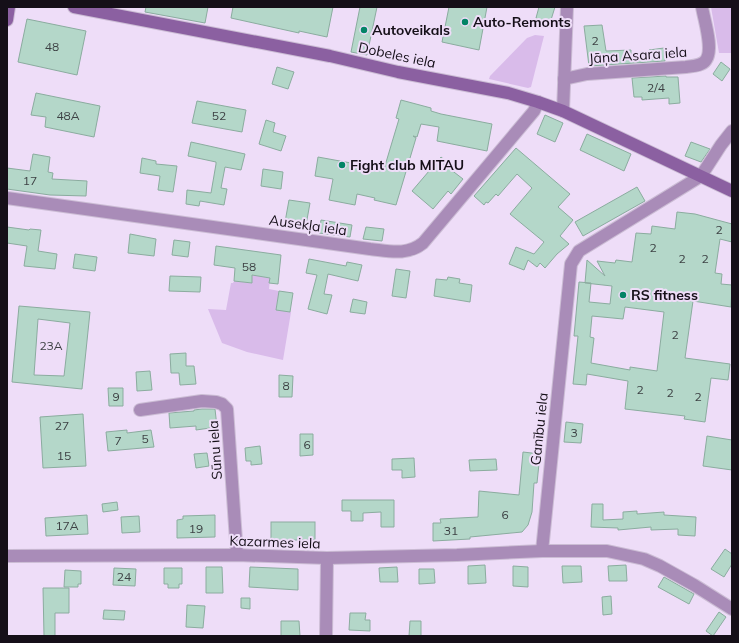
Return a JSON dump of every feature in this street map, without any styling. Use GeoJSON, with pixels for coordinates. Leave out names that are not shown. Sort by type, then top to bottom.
{"type":"FeatureCollection","features":[{"type":"Feature","properties":{"kind":"street"},"geometry":{"type":"LineString","coordinates":[[7,20],[9,7]]}},
{"type":"Feature","properties":{"kind":"street","name":"Dobeles iela"},"geometry":{"type":"LineString","coordinates":[[74,7],[330,56],[398,72],[508,93],[563,111],[732,191]]}},
{"type":"Feature","properties":{"kind":"street"},"geometry":{"type":"LineString","coordinates":[[563,111],[567,7]]}},
{"type":"Feature","properties":{"kind":"street","name":"Jāņa Asara iela"},"geometry":{"type":"LineString","coordinates":[[564,79],[587,74],[686,67],[701,64],[706,60],[710,47],[702,7]]}},
{"type":"Feature","properties":{"kind":"street","name":"Ausekļa iela"},"geometry":{"type":"LineString","coordinates":[[7,198],[370,249],[407,252],[417,248],[423,243],[534,111],[538,102]]}},
{"type":"Feature","properties":{"kind":"street"},"geometry":{"type":"LineString","coordinates":[[701,176],[732,131]]}},
{"type":"Feature","properties":{"kind":"street","name":"Ganību iela"},"geometry":{"type":"LineString","coordinates":[[542,551],[571,264],[579,251],[701,176]]}},
{"type":"Feature","properties":{"kind":"street","name":"Sūnu iela"},"geometry":{"type":"LineString","coordinates":[[140,410],[202,401],[216,402],[222,404],[227,409],[237,555]]}},
{"type":"Feature","properties":{"kind":"street"},"geometry":{"type":"LineString","coordinates":[[542,551],[607,551],[644,559],[694,584],[732,609]]}},
{"type":"Feature","properties":{"kind":"street","name":"Kazarmes iela"},"geometry":{"type":"LineString","coordinates":[[7,556],[237,555],[327,558],[457,555],[542,551]]}},
{"type":"Feature","properties":{"kind":"street"},"geometry":{"type":"LineString","coordinates":[[326,636],[327,558]]}},
{"type":"Feature","properties":{"kind":"shaded area"},"geometry":{"type":"Polygon","coordinates":[[[711,7],[732,7],[732,53],[719,53],[711,7]]]}},
{"type":"Feature","properties":{"kind":"shaded area"},"geometry":{"type":"Polygon","coordinates":[[[535,35],[544,36],[531,87],[528,88],[489,79],[490,76],[527,38],[535,35]]]}},
{"type":"Feature","properties":{"kind":"shaded area"},"geometry":{"type":"Polygon","coordinates":[[[252,275],[270,278],[269,289],[279,291],[276,309],[291,312],[283,360],[247,352],[222,343],[208,309],[226,310],[231,283],[234,281],[251,283],[252,275]]]}},
{"type":"Feature","properties":{"kind":"building"},"geometry":{"type":"Polygon","coordinates":[[[146,7],[208,7],[205,23],[145,12],[146,7]]]}},
{"type":"Feature","properties":{"kind":"building"},"geometry":{"type":"Polygon","coordinates":[[[233,7],[333,7],[327,37],[299,31],[299,33],[231,18],[233,7]]]}},
{"type":"Feature","properties":{"kind":"building","name":"Autoveikals"},"geometry":{"type":"Polygon","coordinates":[[[360,7],[377,7],[367,55],[351,52],[360,7]]]}},
{"type":"Feature","properties":{"kind":"building","name":"Auto-Remonts"},"geometry":{"type":"Polygon","coordinates":[[[449,7],[487,7],[479,50],[442,42],[449,7]]]}},
{"type":"Feature","properties":{"kind":"building"},"geometry":{"type":"Polygon","coordinates":[[[539,7],[555,7],[550,23],[536,18],[539,7]]]}},
{"type":"Feature","properties":{"kind":"building"},"geometry":{"type":"Polygon","coordinates":[[[27,19],[86,31],[77,75],[18,62],[27,19]]]}},
{"type":"Feature","properties":{"kind":"building"},"geometry":{"type":"Polygon","coordinates":[[[602,25],[606,51],[631,50],[631,54],[650,52],[649,50],[664,48],[665,61],[589,66],[584,26],[602,25]]]}},
{"type":"Feature","properties":{"kind":"building"},"geometry":{"type":"Polygon","coordinates":[[[721,62],[730,69],[722,81],[713,74],[721,62]]]}},
{"type":"Feature","properties":{"kind":"building"},"geometry":{"type":"Polygon","coordinates":[[[277,67],[294,72],[288,89],[272,84],[277,67]]]}},
{"type":"Feature","properties":{"kind":"building"},"geometry":{"type":"Polygon","coordinates":[[[666,76],[678,77],[680,103],[669,104],[669,98],[642,100],[642,97],[634,97],[632,78],[666,76]]]}},
{"type":"Feature","properties":{"kind":"building"},"geometry":{"type":"Polygon","coordinates":[[[36,93],[100,106],[94,137],[45,127],[46,117],[31,115],[36,93]]]}},
{"type":"Feature","properties":{"kind":"building"},"geometry":{"type":"Polygon","coordinates":[[[401,100],[431,108],[431,111],[441,114],[492,124],[487,151],[437,141],[439,127],[421,124],[417,137],[413,136],[416,138],[396,205],[357,194],[355,205],[329,200],[333,179],[315,176],[318,157],[384,169],[399,119],[396,118],[401,100]]]}},
{"type":"Feature","properties":{"kind":"building"},"geometry":{"type":"Polygon","coordinates":[[[197,101],[246,110],[242,132],[192,123],[197,101]]]}},
{"type":"Feature","properties":{"kind":"building"},"geometry":{"type":"Polygon","coordinates":[[[545,115],[563,123],[555,142],[537,134],[545,115]]]}},
{"type":"Feature","properties":{"kind":"building"},"geometry":{"type":"Polygon","coordinates":[[[266,120],[275,123],[273,132],[286,136],[281,151],[259,144],[266,120]]]}},
{"type":"Feature","properties":{"kind":"building"},"geometry":{"type":"Polygon","coordinates":[[[587,134],[631,154],[624,171],[580,150],[587,134]]]}},
{"type":"Feature","properties":{"kind":"building"},"geometry":{"type":"Polygon","coordinates":[[[191,142],[245,154],[241,170],[225,167],[221,188],[227,189],[224,205],[200,201],[199,206],[186,204],[187,190],[211,193],[216,164],[216,162],[188,156],[191,142]]]}},
{"type":"Feature","properties":{"kind":"building"},"geometry":{"type":"Polygon","coordinates":[[[691,142],[710,149],[701,162],[685,156],[691,142]]]}},
{"type":"Feature","properties":{"kind":"building"},"geometry":{"type":"Polygon","coordinates":[[[516,148],[570,194],[558,207],[573,220],[560,236],[569,244],[557,254],[545,268],[540,263],[537,267],[528,260],[524,270],[509,264],[516,247],[534,254],[544,242],[510,214],[532,188],[517,174],[498,196],[496,194],[488,203],[486,202],[484,205],[474,196],[516,148]]]}},
{"type":"Feature","properties":{"kind":"building"},"geometry":{"type":"Polygon","coordinates":[[[33,154],[50,157],[48,172],[53,173],[52,179],[87,181],[86,196],[50,195],[7,189],[7,168],[30,171],[33,154]]]}},
{"type":"Feature","properties":{"kind":"building"},"geometry":{"type":"Polygon","coordinates":[[[441,157],[453,167],[450,169],[463,179],[451,194],[448,191],[433,209],[412,191],[441,157]]]}},
{"type":"Feature","properties":{"kind":"building"},"geometry":{"type":"Polygon","coordinates":[[[142,158],[156,161],[156,164],[177,166],[173,192],[158,190],[160,176],[140,173],[142,158]]]}},
{"type":"Feature","properties":{"kind":"building"},"geometry":{"type":"Polygon","coordinates":[[[263,169],[283,172],[281,189],[261,186],[263,169]]]}},
{"type":"Feature","properties":{"kind":"building"},"geometry":{"type":"Polygon","coordinates":[[[637,187],[645,201],[583,236],[575,222],[637,187]]]}},
{"type":"Feature","properties":{"kind":"building"},"geometry":{"type":"Polygon","coordinates":[[[289,200],[310,203],[306,225],[285,222],[289,200]]]}},
{"type":"Feature","properties":{"kind":"building"},"geometry":{"type":"Polygon","coordinates":[[[677,212],[695,214],[732,224],[732,242],[720,239],[715,273],[722,274],[721,284],[732,285],[731,307],[693,301],[685,358],[730,364],[728,380],[711,378],[705,422],[684,419],[685,416],[625,409],[628,381],[587,374],[586,385],[573,384],[578,336],[574,336],[579,282],[585,283],[587,260],[605,276],[597,261],[615,263],[616,260],[632,262],[636,233],[651,234],[652,226],[675,229],[677,212]],[[591,284],[589,302],[610,304],[612,286],[591,284]],[[625,307],[623,319],[592,316],[590,337],[594,338],[591,363],[630,370],[630,367],[657,371],[664,312],[625,307]]]}},
{"type":"Feature","properties":{"kind":"building"},"geometry":{"type":"Polygon","coordinates":[[[321,220],[352,225],[350,237],[319,233],[321,220]]]}},
{"type":"Feature","properties":{"kind":"building"},"geometry":{"type":"Polygon","coordinates":[[[7,227],[41,230],[38,251],[57,254],[55,269],[24,266],[27,246],[7,243],[7,227]]]}},
{"type":"Feature","properties":{"kind":"building"},"geometry":{"type":"Polygon","coordinates":[[[366,227],[384,229],[382,241],[363,239],[366,227]]]}},
{"type":"Feature","properties":{"kind":"building"},"geometry":{"type":"Polygon","coordinates":[[[130,234],[156,239],[154,256],[128,253],[130,234]]]}},
{"type":"Feature","properties":{"kind":"building"},"geometry":{"type":"Polygon","coordinates":[[[174,240],[190,242],[188,257],[172,255],[174,240]]]}},
{"type":"Feature","properties":{"kind":"building"},"geometry":{"type":"Polygon","coordinates":[[[216,246],[281,255],[278,284],[269,283],[270,278],[252,275],[252,283],[234,281],[235,268],[214,265],[216,246]]]}},
{"type":"Feature","properties":{"kind":"building"},"geometry":{"type":"Polygon","coordinates":[[[75,254],[97,257],[95,271],[73,268],[75,254]]]}},
{"type":"Feature","properties":{"kind":"building"},"geometry":{"type":"Polygon","coordinates":[[[309,259],[346,266],[347,262],[362,265],[358,281],[328,274],[324,294],[332,295],[327,314],[308,309],[317,275],[306,273],[309,259]]]}},
{"type":"Feature","properties":{"kind":"building"},"geometry":{"type":"Polygon","coordinates":[[[396,269],[410,271],[406,298],[392,296],[396,269]]]}},
{"type":"Feature","properties":{"kind":"building"},"geometry":{"type":"Polygon","coordinates":[[[170,276],[201,277],[200,292],[169,291],[170,276]]]}},
{"type":"Feature","properties":{"kind":"building"},"geometry":{"type":"Polygon","coordinates":[[[448,277],[460,279],[459,283],[472,285],[470,302],[434,296],[436,279],[447,280],[448,277]]]}},
{"type":"Feature","properties":{"kind":"building"},"geometry":{"type":"Polygon","coordinates":[[[279,291],[293,293],[290,312],[276,310],[279,291]]]}},
{"type":"Feature","properties":{"kind":"building"},"geometry":{"type":"Polygon","coordinates":[[[353,299],[367,302],[365,314],[350,312],[353,299]]]}},
{"type":"Feature","properties":{"kind":"building"},"geometry":{"type":"Polygon","coordinates":[[[19,306],[90,312],[82,389],[12,382],[19,306]],[[38,319],[34,375],[64,376],[70,323],[38,319]]]}},
{"type":"Feature","properties":{"kind":"building"},"geometry":{"type":"Polygon","coordinates":[[[186,353],[186,366],[194,366],[196,384],[180,385],[179,373],[171,373],[170,354],[186,353]]]}},
{"type":"Feature","properties":{"kind":"building"},"geometry":{"type":"Polygon","coordinates":[[[150,371],[152,390],[137,391],[136,372],[150,371]]]}},
{"type":"Feature","properties":{"kind":"building"},"geometry":{"type":"Polygon","coordinates":[[[279,375],[293,376],[292,397],[279,397],[279,375]]]}},
{"type":"Feature","properties":{"kind":"building"},"geometry":{"type":"Polygon","coordinates":[[[108,388],[123,388],[123,406],[109,406],[108,388]]]}},
{"type":"Feature","properties":{"kind":"building"},"geometry":{"type":"Polygon","coordinates":[[[215,409],[217,427],[196,430],[196,426],[170,428],[169,413],[215,409]]]}},
{"type":"Feature","properties":{"kind":"building"},"geometry":{"type":"Polygon","coordinates":[[[83,414],[86,466],[43,468],[40,417],[83,414]]]}},
{"type":"Feature","properties":{"kind":"building"},"geometry":{"type":"Polygon","coordinates":[[[566,422],[583,424],[581,443],[564,442],[566,422]]]}},
{"type":"Feature","properties":{"kind":"building"},"geometry":{"type":"Polygon","coordinates":[[[127,430],[127,433],[151,430],[154,447],[108,451],[106,432],[127,430]]]}},
{"type":"Feature","properties":{"kind":"building"},"geometry":{"type":"Polygon","coordinates":[[[300,434],[313,434],[313,455],[300,456],[300,434]]]}},
{"type":"Feature","properties":{"kind":"building"},"geometry":{"type":"Polygon","coordinates":[[[707,436],[732,440],[732,470],[703,466],[707,436]]]}},
{"type":"Feature","properties":{"kind":"building"},"geometry":{"type":"Polygon","coordinates":[[[260,446],[262,464],[251,465],[251,461],[246,461],[245,448],[260,446]]]}},
{"type":"Feature","properties":{"kind":"building"},"geometry":{"type":"Polygon","coordinates":[[[523,452],[540,454],[537,483],[534,483],[532,512],[528,525],[522,532],[470,537],[470,539],[433,541],[433,523],[441,523],[440,519],[478,517],[479,491],[519,495],[523,452]]]}},
{"type":"Feature","properties":{"kind":"building"},"geometry":{"type":"Polygon","coordinates":[[[207,453],[209,466],[196,468],[194,454],[207,453]]]}},
{"type":"Feature","properties":{"kind":"building"},"geometry":{"type":"Polygon","coordinates":[[[414,458],[415,477],[402,478],[402,470],[392,470],[392,459],[414,458]]]}},
{"type":"Feature","properties":{"kind":"building"},"geometry":{"type":"Polygon","coordinates":[[[496,459],[497,470],[470,471],[469,460],[496,459]]]}},
{"type":"Feature","properties":{"kind":"building"},"geometry":{"type":"Polygon","coordinates":[[[342,500],[394,500],[394,527],[381,527],[381,512],[363,513],[363,521],[351,521],[351,511],[342,511],[342,500]]]}},
{"type":"Feature","properties":{"kind":"building"},"geometry":{"type":"Polygon","coordinates":[[[117,502],[118,510],[103,512],[102,504],[117,502]]]}},
{"type":"Feature","properties":{"kind":"building"},"geometry":{"type":"Polygon","coordinates":[[[592,504],[603,504],[603,520],[623,519],[623,512],[637,511],[637,514],[664,512],[664,515],[696,517],[695,536],[678,535],[678,529],[651,530],[651,527],[618,530],[618,528],[591,527],[592,504]]]}},
{"type":"Feature","properties":{"kind":"building"},"geometry":{"type":"Polygon","coordinates":[[[87,515],[88,534],[46,536],[45,518],[87,515]]]}},
{"type":"Feature","properties":{"kind":"building"},"geometry":{"type":"Polygon","coordinates":[[[215,515],[215,537],[177,538],[177,520],[183,519],[183,516],[215,515]]]}},
{"type":"Feature","properties":{"kind":"building"},"geometry":{"type":"Polygon","coordinates":[[[139,516],[140,532],[122,533],[121,517],[139,516]]]}},
{"type":"Feature","properties":{"kind":"building"},"geometry":{"type":"Polygon","coordinates":[[[271,522],[315,522],[315,540],[271,540],[271,522]]]}},
{"type":"Feature","properties":{"kind":"building"},"geometry":{"type":"Polygon","coordinates":[[[725,549],[732,554],[732,564],[724,577],[711,569],[725,549]]]}},
{"type":"Feature","properties":{"kind":"building"},"geometry":{"type":"Polygon","coordinates":[[[485,565],[486,583],[468,584],[468,566],[485,565]]]}},
{"type":"Feature","properties":{"kind":"building"},"geometry":{"type":"Polygon","coordinates":[[[626,565],[627,581],[609,581],[608,566],[626,565]]]}},
{"type":"Feature","properties":{"kind":"building"},"geometry":{"type":"Polygon","coordinates":[[[513,566],[528,567],[528,587],[513,586],[513,566]]]}},
{"type":"Feature","properties":{"kind":"building"},"geometry":{"type":"Polygon","coordinates":[[[562,566],[581,566],[582,582],[563,583],[562,566]]]}},
{"type":"Feature","properties":{"kind":"building"},"geometry":{"type":"Polygon","coordinates":[[[206,567],[222,567],[223,593],[206,593],[206,567]]]}},
{"type":"Feature","properties":{"kind":"building"},"geometry":{"type":"Polygon","coordinates":[[[250,567],[298,569],[298,590],[249,587],[250,567]]]}},
{"type":"Feature","properties":{"kind":"building"},"geometry":{"type":"Polygon","coordinates":[[[397,567],[398,582],[380,582],[379,568],[397,567]]]}},
{"type":"Feature","properties":{"kind":"building"},"geometry":{"type":"Polygon","coordinates":[[[114,568],[136,569],[135,586],[113,585],[114,568]]]}},
{"type":"Feature","properties":{"kind":"building"},"geometry":{"type":"Polygon","coordinates":[[[164,568],[182,568],[182,584],[179,584],[179,588],[168,588],[168,584],[164,584],[164,568]]]}},
{"type":"Feature","properties":{"kind":"building"},"geometry":{"type":"Polygon","coordinates":[[[419,569],[434,569],[435,583],[419,584],[419,569]]]}},
{"type":"Feature","properties":{"kind":"building"},"geometry":{"type":"Polygon","coordinates":[[[65,570],[81,571],[81,584],[78,584],[78,587],[64,587],[65,570]]]}},
{"type":"Feature","properties":{"kind":"building"},"geometry":{"type":"Polygon","coordinates":[[[664,577],[694,594],[689,604],[658,587],[664,577]]]}},
{"type":"Feature","properties":{"kind":"building"},"geometry":{"type":"Polygon","coordinates":[[[43,588],[69,588],[69,613],[55,613],[55,636],[44,636],[43,588]]]}},
{"type":"Feature","properties":{"kind":"building"},"geometry":{"type":"Polygon","coordinates":[[[611,596],[612,614],[603,615],[602,597],[611,596]]]}},
{"type":"Feature","properties":{"kind":"building"},"geometry":{"type":"Polygon","coordinates":[[[241,598],[250,598],[250,609],[241,608],[241,598]]]}},
{"type":"Feature","properties":{"kind":"building"},"geometry":{"type":"Polygon","coordinates":[[[187,605],[205,606],[203,628],[186,627],[187,605]]]}},
{"type":"Feature","properties":{"kind":"building"},"geometry":{"type":"Polygon","coordinates":[[[104,610],[125,611],[124,620],[103,619],[104,610]]]}},
{"type":"Feature","properties":{"kind":"building"},"geometry":{"type":"Polygon","coordinates":[[[719,612],[726,617],[713,636],[706,631],[719,612]]]}},
{"type":"Feature","properties":{"kind":"building"},"geometry":{"type":"Polygon","coordinates":[[[350,613],[366,613],[365,620],[370,620],[370,631],[349,630],[350,613]]]}},
{"type":"Feature","properties":{"kind":"building"},"geometry":{"type":"Polygon","coordinates":[[[281,621],[299,621],[300,636],[281,636],[281,621]]]}},
{"type":"Feature","properties":{"kind":"building"},"geometry":{"type":"Polygon","coordinates":[[[410,621],[421,621],[421,636],[409,636],[410,621]]]}},
{"type":"Feature","properties":{"kind":"place","name":"Auto-Remonts"},"geometry":{"type":"Point","coordinates":[465,22]}},
{"type":"Feature","properties":{"kind":"place","name":"Autoveikals"},"geometry":{"type":"Point","coordinates":[364,30]}},
{"type":"Feature","properties":{"kind":"place","name":"Fight club MITAU"},"geometry":{"type":"Point","coordinates":[342,165]}},
{"type":"Feature","properties":{"kind":"place","name":"RS fitness"},"geometry":{"type":"Point","coordinates":[623,295]}}]}
